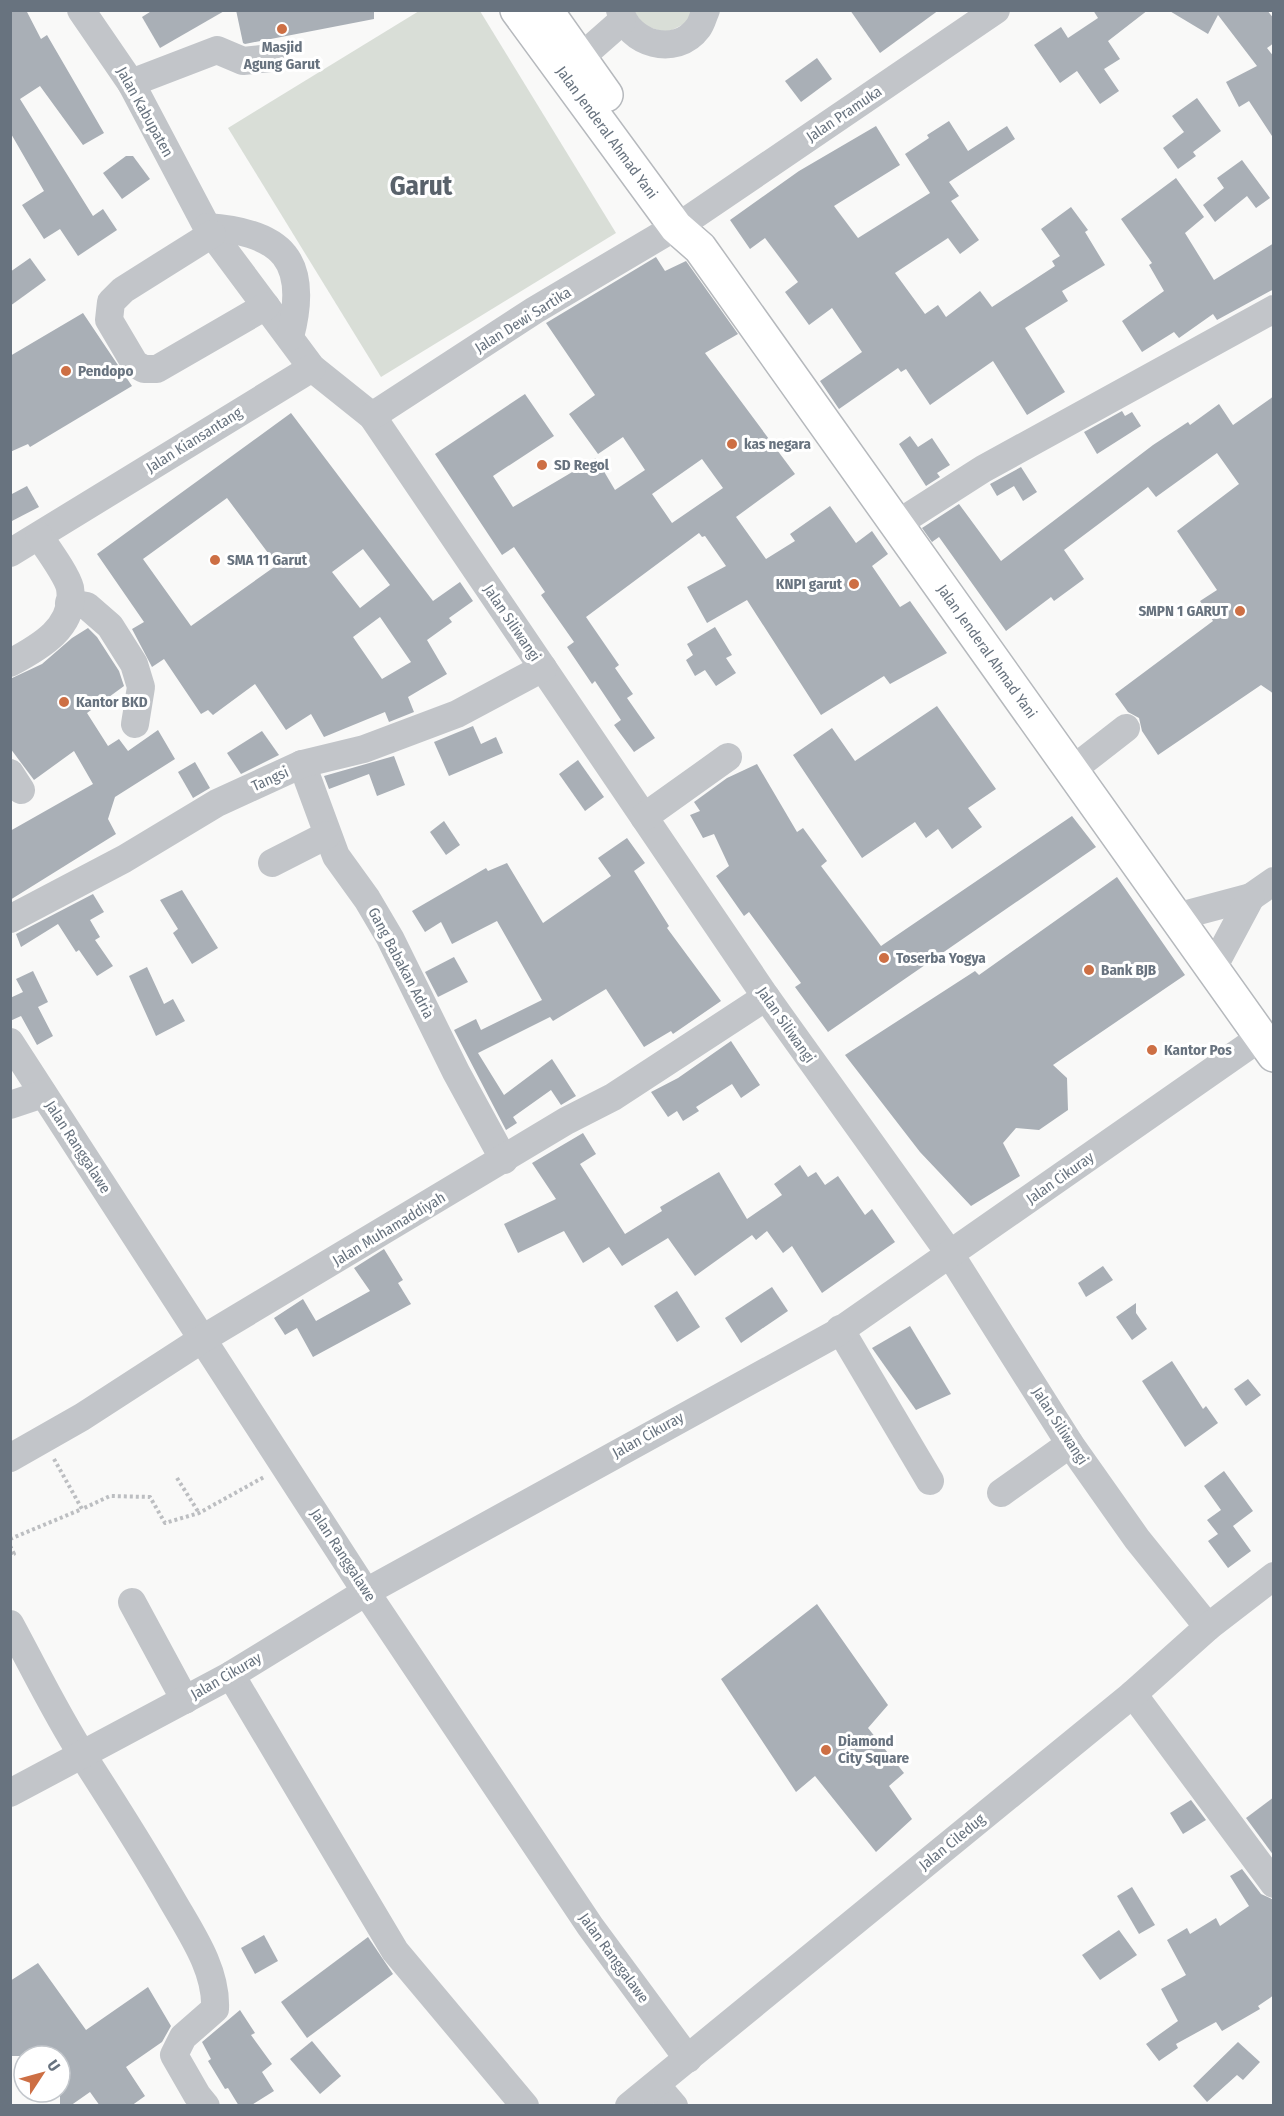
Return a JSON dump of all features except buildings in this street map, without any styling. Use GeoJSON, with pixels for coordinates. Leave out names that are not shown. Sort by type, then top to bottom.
{"type":"FeatureCollection","features":[{"type":"Feature","properties":{"kind":"main road","name":"Jalan Jenderal Ahmad Yani"},"geometry":{"type":"LineString","coordinates":[[517,10],[684,222]]}},
{"type":"Feature","properties":{"kind":"main road","name":"Jalan Jenderal Ahmad Yani"},"geometry":{"type":"LineString","coordinates":[[546,10],[580,58],[700,248],[1267,1046]]}},
{"type":"Feature","properties":{"kind":"street","name":"Jalan Kabupaten"},"geometry":{"type":"LineString","coordinates":[[81,10],[131,83],[207,226],[312,368]]}},
{"type":"Feature","properties":{"kind":"street"},"geometry":{"type":"LineString","coordinates":[[580,58],[621,16],[637,36],[658,46],[680,42],[698,28],[706,10]]}},
{"type":"Feature","properties":{"kind":"street","name":"Jalan Pramuka"},"geometry":{"type":"LineString","coordinates":[[684,222],[996,10]]}},
{"type":"Feature","properties":{"kind":"street"},"geometry":{"type":"LineString","coordinates":[[131,83],[217,50],[243,61],[270,58]]}},
{"type":"Feature","properties":{"kind":"street","name":"Jalan Dewi Sartika"},"geometry":{"type":"LineString","coordinates":[[372,416],[535,310],[684,222]]}},
{"type":"Feature","properties":{"kind":"street"},"geometry":{"type":"LineString","coordinates":[[266,306],[157,369],[144,369],[135,364],[109,320],[111,302],[123,290],[207,226],[242,231],[269,240],[293,267],[297,293],[290,337]]}},
{"type":"Feature","properties":{"kind":"street"},"geometry":{"type":"LineString","coordinates":[[897,524],[1003,458],[1274,309]]}},
{"type":"Feature","properties":{"kind":"street"},"geometry":{"type":"LineString","coordinates":[[312,368],[372,416]]}},
{"type":"Feature","properties":{"kind":"street","name":"Jalan Kiansantang"},"geometry":{"type":"LineString","coordinates":[[10,553],[312,368]]}},
{"type":"Feature","properties":{"kind":"street","name":"Jalan Siliwangi"},"geometry":{"type":"LineString","coordinates":[[372,416],[766,997],[950,1254],[1070,1444],[1137,1539],[1208,1627]]}},
{"type":"Feature","properties":{"kind":"street"},"geometry":{"type":"LineString","coordinates":[[10,663],[50,638],[64,624],[69,603],[70,586],[39,536]]}},
{"type":"Feature","properties":{"kind":"street"},"geometry":{"type":"LineString","coordinates":[[69,603],[87,606],[110,626],[134,664],[141,687],[135,724]]}},
{"type":"Feature","properties":{"kind":"street","name":"Tangsi"},"geometry":{"type":"LineString","coordinates":[[10,919],[124,859],[217,802],[302,764],[364,748],[458,714],[543,668]]}},
{"type":"Feature","properties":{"kind":"street"},"geometry":{"type":"LineString","coordinates":[[1072,771],[1126,728]]}},
{"type":"Feature","properties":{"kind":"street"},"geometry":{"type":"LineString","coordinates":[[644,817],[728,757]]}},
{"type":"Feature","properties":{"kind":"street","name":"Gang Babakan Adria"},"geometry":{"type":"LineString","coordinates":[[302,764],[336,856],[367,899],[390,938],[456,1072],[504,1161]]}},
{"type":"Feature","properties":{"kind":"street"},"geometry":{"type":"LineString","coordinates":[[272,863],[327,835]]}},
{"type":"Feature","properties":{"kind":"street"},"geometry":{"type":"LineString","coordinates":[[1176,917],[1262,889]]}},
{"type":"Feature","properties":{"kind":"street"},"geometry":{"type":"LineString","coordinates":[[1213,968],[1262,889]]}},
{"type":"Feature","properties":{"kind":"street","name":"Jalan Muhamaddiyah"},"geometry":{"type":"LineString","coordinates":[[10,1458],[204,1338],[504,1161],[566,1121],[613,1097],[766,997]]}},
{"type":"Feature","properties":{"kind":"street","name":"Jalan Ranggalawe"},"geometry":{"type":"LineString","coordinates":[[10,1042],[204,1338],[366,1592],[590,1926],[688,2059]]}},
{"type":"Feature","properties":{"kind":"street","name":"Jalan Cikuray"},"geometry":{"type":"LineString","coordinates":[[10,1793],[231,1675],[366,1592],[840,1329],[1267,1046]]}},
{"type":"Feature","properties":{"kind":"street"},"geometry":{"type":"LineString","coordinates":[[10,1105],[43,1094]]}},
{"type":"Feature","properties":{"kind":"street"},"geometry":{"type":"LineString","coordinates":[[840,1329],[930,1481]]}},
{"type":"Feature","properties":{"kind":"street"},"geometry":{"type":"LineString","coordinates":[[1001,1493],[1070,1444]]}},
{"type":"Feature","properties":{"kind":"street","name":"Jalan Ciledug"},"geometry":{"type":"LineString","coordinates":[[629,2106],[665,2095],[688,2059],[1133,1694],[1208,1627],[1273,1577]]}},
{"type":"Feature","properties":{"kind":"street"},"geometry":{"type":"LineString","coordinates":[[132,1602],[185,1700]]}},
{"type":"Feature","properties":{"kind":"street"},"geometry":{"type":"LineString","coordinates":[[10,1624],[82,1756],[137,1838],[194,1938],[207,1966],[216,1996],[215,2009],[183,2037],[174,2055],[197,2096],[206,2106]]}},
{"type":"Feature","properties":{"kind":"street"},"geometry":{"type":"LineString","coordinates":[[231,1675],[395,1952],[525,2106]]}},
{"type":"Feature","properties":{"kind":"street"},"geometry":{"type":"LineString","coordinates":[[1133,1694],[1274,1884]]}},
{"type":"Feature","properties":{"kind":"path"},"geometry":{"type":"LineString","coordinates":[[43,1439],[82,1509]]}},
{"type":"Feature","properties":{"kind":"path"},"geometry":{"type":"LineString","coordinates":[[10,1539],[110,1496],[150,1497],[165,1523],[199,1513],[286,1466]]}},
{"type":"Feature","properties":{"kind":"path"},"geometry":{"type":"LineString","coordinates":[[177,1478],[199,1513]]}},
{"type":"Feature","properties":{"kind":"path"},"geometry":{"type":"LineString","coordinates":[[10,1546],[14,1554],[10,1556]]}},
{"type":"Feature","properties":{"kind":"shaded area"},"geometry":{"type":"Polygon","coordinates":[[[419,11],[480,11],[616,233],[381,377],[228,128],[419,11]]]}},
{"type":"Feature","properties":{"kind":"shaded area"},"geometry":{"type":"Polygon","coordinates":[[[634,11],[700,11],[696,18],[666,33],[644,25],[634,11]]]}},
{"type":"Feature","properties":{"kind":"place","name":"Masjid Agung Garut"},"geometry":{"type":"Point","coordinates":[282,29]}},
{"type":"Feature","properties":{"kind":"place","name":"Pendopo"},"geometry":{"type":"Point","coordinates":[66,371]}},
{"type":"Feature","properties":{"kind":"place","name":"kas negara"},"geometry":{"type":"Point","coordinates":[732,444]}},
{"type":"Feature","properties":{"kind":"place","name":"SD Regol"},"geometry":{"type":"Point","coordinates":[542,465]}},
{"type":"Feature","properties":{"kind":"place","name":"SMA 11 Garut"},"geometry":{"type":"Point","coordinates":[215,560]}},
{"type":"Feature","properties":{"kind":"place","name":"KNPI garut"},"geometry":{"type":"Point","coordinates":[854,584]}},
{"type":"Feature","properties":{"kind":"place","name":"SMPN 1 GARUT"},"geometry":{"type":"Point","coordinates":[1240,611]}},
{"type":"Feature","properties":{"kind":"place","name":"Kantor BKD"},"geometry":{"type":"Point","coordinates":[64,702]}},
{"type":"Feature","properties":{"kind":"place","name":"Toserba Yogya"},"geometry":{"type":"Point","coordinates":[884,958]}},
{"type":"Feature","properties":{"kind":"place","name":"Bank BJB"},"geometry":{"type":"Point","coordinates":[1089,970]}},
{"type":"Feature","properties":{"kind":"place","name":"Kantor Pos"},"geometry":{"type":"Point","coordinates":[1152,1050]}},
{"type":"Feature","properties":{"kind":"place","name":"Diamond City Square"},"geometry":{"type":"Point","coordinates":[826,1750]}},
{"type":"Feature","properties":{"kind":"district","name":"Garut"},"geometry":{"type":"Point","coordinates":[421,186]}}]}
